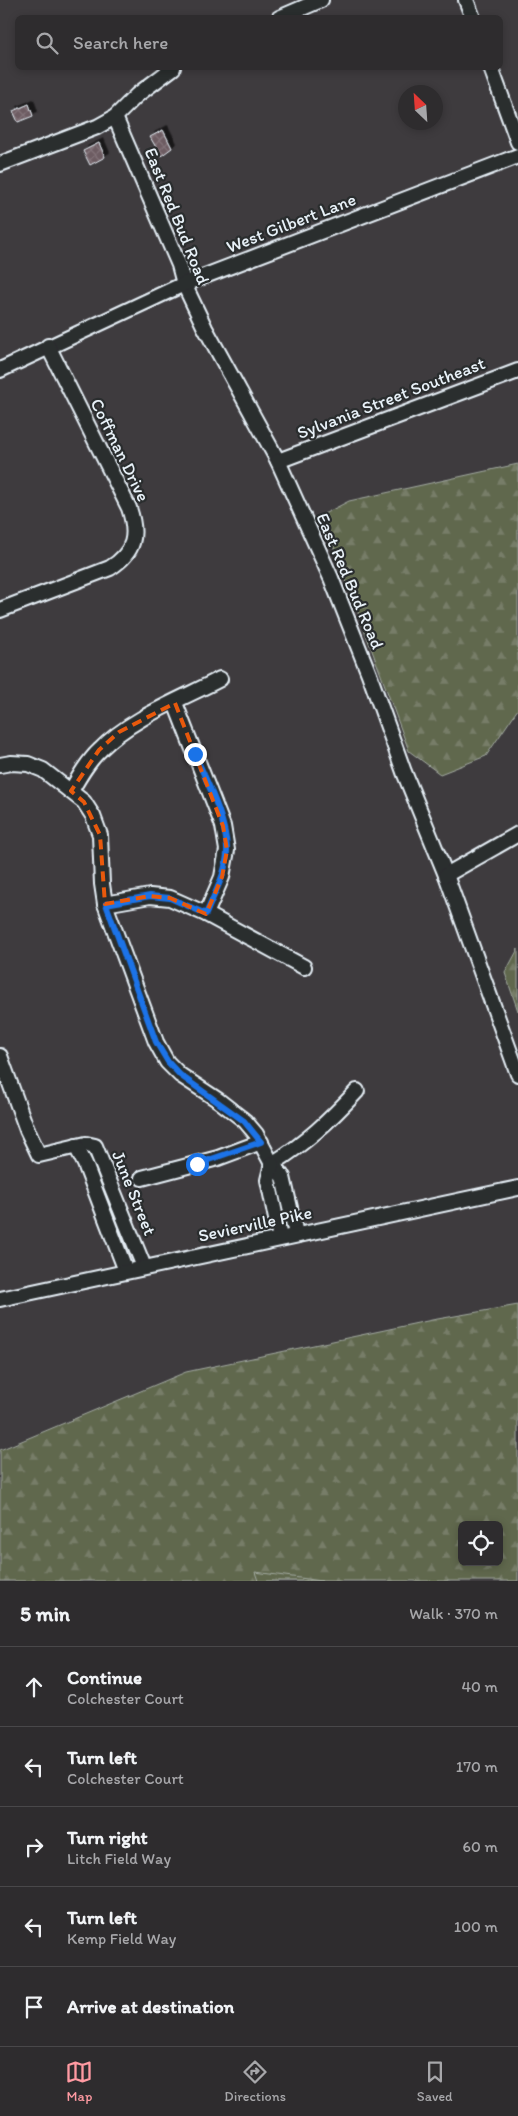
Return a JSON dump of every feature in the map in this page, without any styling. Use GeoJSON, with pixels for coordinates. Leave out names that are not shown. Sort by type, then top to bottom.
{"type":"FeatureCollection","features":[{"type":"Feature","properties":{"kind":"street"},"geometry":{"type":"LineString","coordinates":[[286,15],[321,0]]}},
{"type":"Feature","properties":{"kind":"street"},"geometry":{"type":"LineString","coordinates":[[466,0],[472,15]]}},
{"type":"Feature","properties":{"kind":"street"},"geometry":{"type":"LineString","coordinates":[[0,164],[115,117],[137,95],[170,70]]}},
{"type":"Feature","properties":{"kind":"street"},"geometry":{"type":"LineString","coordinates":[[492,70],[518,142]]}},
{"type":"Feature","properties":{"kind":"street","name":"East Red Bud Road"},"geometry":{"type":"LineString","coordinates":[[115,117],[179,265],[184,284],[205,328],[278,461],[331,578],[404,772],[446,875],[518,1074]]}},
{"type":"Feature","properties":{"kind":"street","name":"West Gilbert Lane"},"geometry":{"type":"LineString","coordinates":[[0,370],[184,284],[518,156]]}},
{"type":"Feature","properties":{"kind":"street","name":"Coffman Drive"},"geometry":{"type":"LineString","coordinates":[[0,610],[110,568],[122,560],[130,548],[134,536],[134,523],[129,508],[48,346]]}},
{"type":"Feature","properties":{"kind":"street","name":"Sylvania Street Southeast"},"geometry":{"type":"LineString","coordinates":[[278,461],[518,371]]}},
{"type":"Feature","properties":{"kind":"street"},"geometry":{"type":"LineString","coordinates":[[71,791],[99,750],[119,732],[220,679]]}},
{"type":"Feature","properties":{"kind":"street"},"geometry":{"type":"LineString","coordinates":[[175,703],[223,826],[227,850],[222,877],[206,914]]}},
{"type":"Feature","properties":{"kind":"street"},"geometry":{"type":"LineString","coordinates":[[0,765],[11,763],[28,764],[43,770],[84,802],[93,816],[100,835],[102,884],[106,904],[156,1042],[168,1062],[180,1075],[244,1121],[261,1142],[272,1164],[283,1177],[296,1234]]}},
{"type":"Feature","properties":{"kind":"street"},"geometry":{"type":"LineString","coordinates":[[446,875],[518,834]]}},
{"type":"Feature","properties":{"kind":"street"},"geometry":{"type":"LineString","coordinates":[[106,904],[150,896],[170,898],[206,914],[304,967]]}},
{"type":"Feature","properties":{"kind":"street","name":"June Street"},"geometry":{"type":"LineString","coordinates":[[0,1056],[38,1155],[86,1144],[95,1146],[144,1268]]}},
{"type":"Feature","properties":{"kind":"street"},"geometry":{"type":"LineString","coordinates":[[280,1238],[268,1180],[272,1164],[304,1143],[328,1123],[357,1091]]}},
{"type":"Feature","properties":{"kind":"street"},"geometry":{"type":"LineString","coordinates":[[142,1178],[218,1158],[261,1142]]}},
{"type":"Feature","properties":{"kind":"street"},"geometry":{"type":"LineString","coordinates":[[76,1146],[85,1164],[126,1271]]}},
{"type":"Feature","properties":{"kind":"street","name":"Sevierville Pike"},"geometry":{"type":"LineString","coordinates":[[0,1298],[518,1188]]}},
{"type":"Feature","properties":{"kind":"highlighted area"},"geometry":{"type":"Polygon","coordinates":[[[175,703],[223,826],[227,850],[222,877],[206,914],[170,898],[150,896],[105,904],[100,835],[84,802],[71,791],[99,750],[119,732],[175,703]]]}},
{"type":"Feature","properties":{"kind":"green space"},"geometry":{"type":"Polygon","coordinates":[[[518,464],[518,709],[486,756],[440,774],[409,751],[322,515],[349,501],[518,464]]]}},
{"type":"Feature","properties":{"kind":"green space"},"geometry":{"type":"Polygon","coordinates":[[[518,949],[518,1011],[505,973],[518,949]]]}},
{"type":"Feature","properties":{"kind":"green space"},"geometry":{"type":"Polygon","coordinates":[[[518,1305],[518,1581],[0,1581],[0,1450],[186,1372],[432,1320],[518,1305]]]}},
{"type":"Feature","properties":{"kind":"green space"},"geometry":{"type":"Polygon","coordinates":[[[255,1572],[322,1581],[258,1581],[255,1572]]]}},
{"type":"Feature","properties":{"kind":"building"},"geometry":{"type":"Polygon","coordinates":[[[29,104],[33,116],[18,122],[13,111],[29,104]]]}},
{"type":"Feature","properties":{"kind":"building"},"geometry":{"type":"Polygon","coordinates":[[[163,130],[172,148],[161,156],[150,137],[163,130]]]}},
{"type":"Feature","properties":{"kind":"building"},"geometry":{"type":"Polygon","coordinates":[[[99,143],[105,157],[90,165],[83,151],[99,143]]]}},
{"type":"Feature","properties":{"kind":"route"},"geometry":{"type":"LineString","coordinates":[[195,754],[223,826],[227,850],[222,877],[206,914],[170,898],[150,896],[106,904],[156,1042],[168,1062],[180,1075],[218,1100],[244,1121],[261,1142],[197,1164]]}}]}
